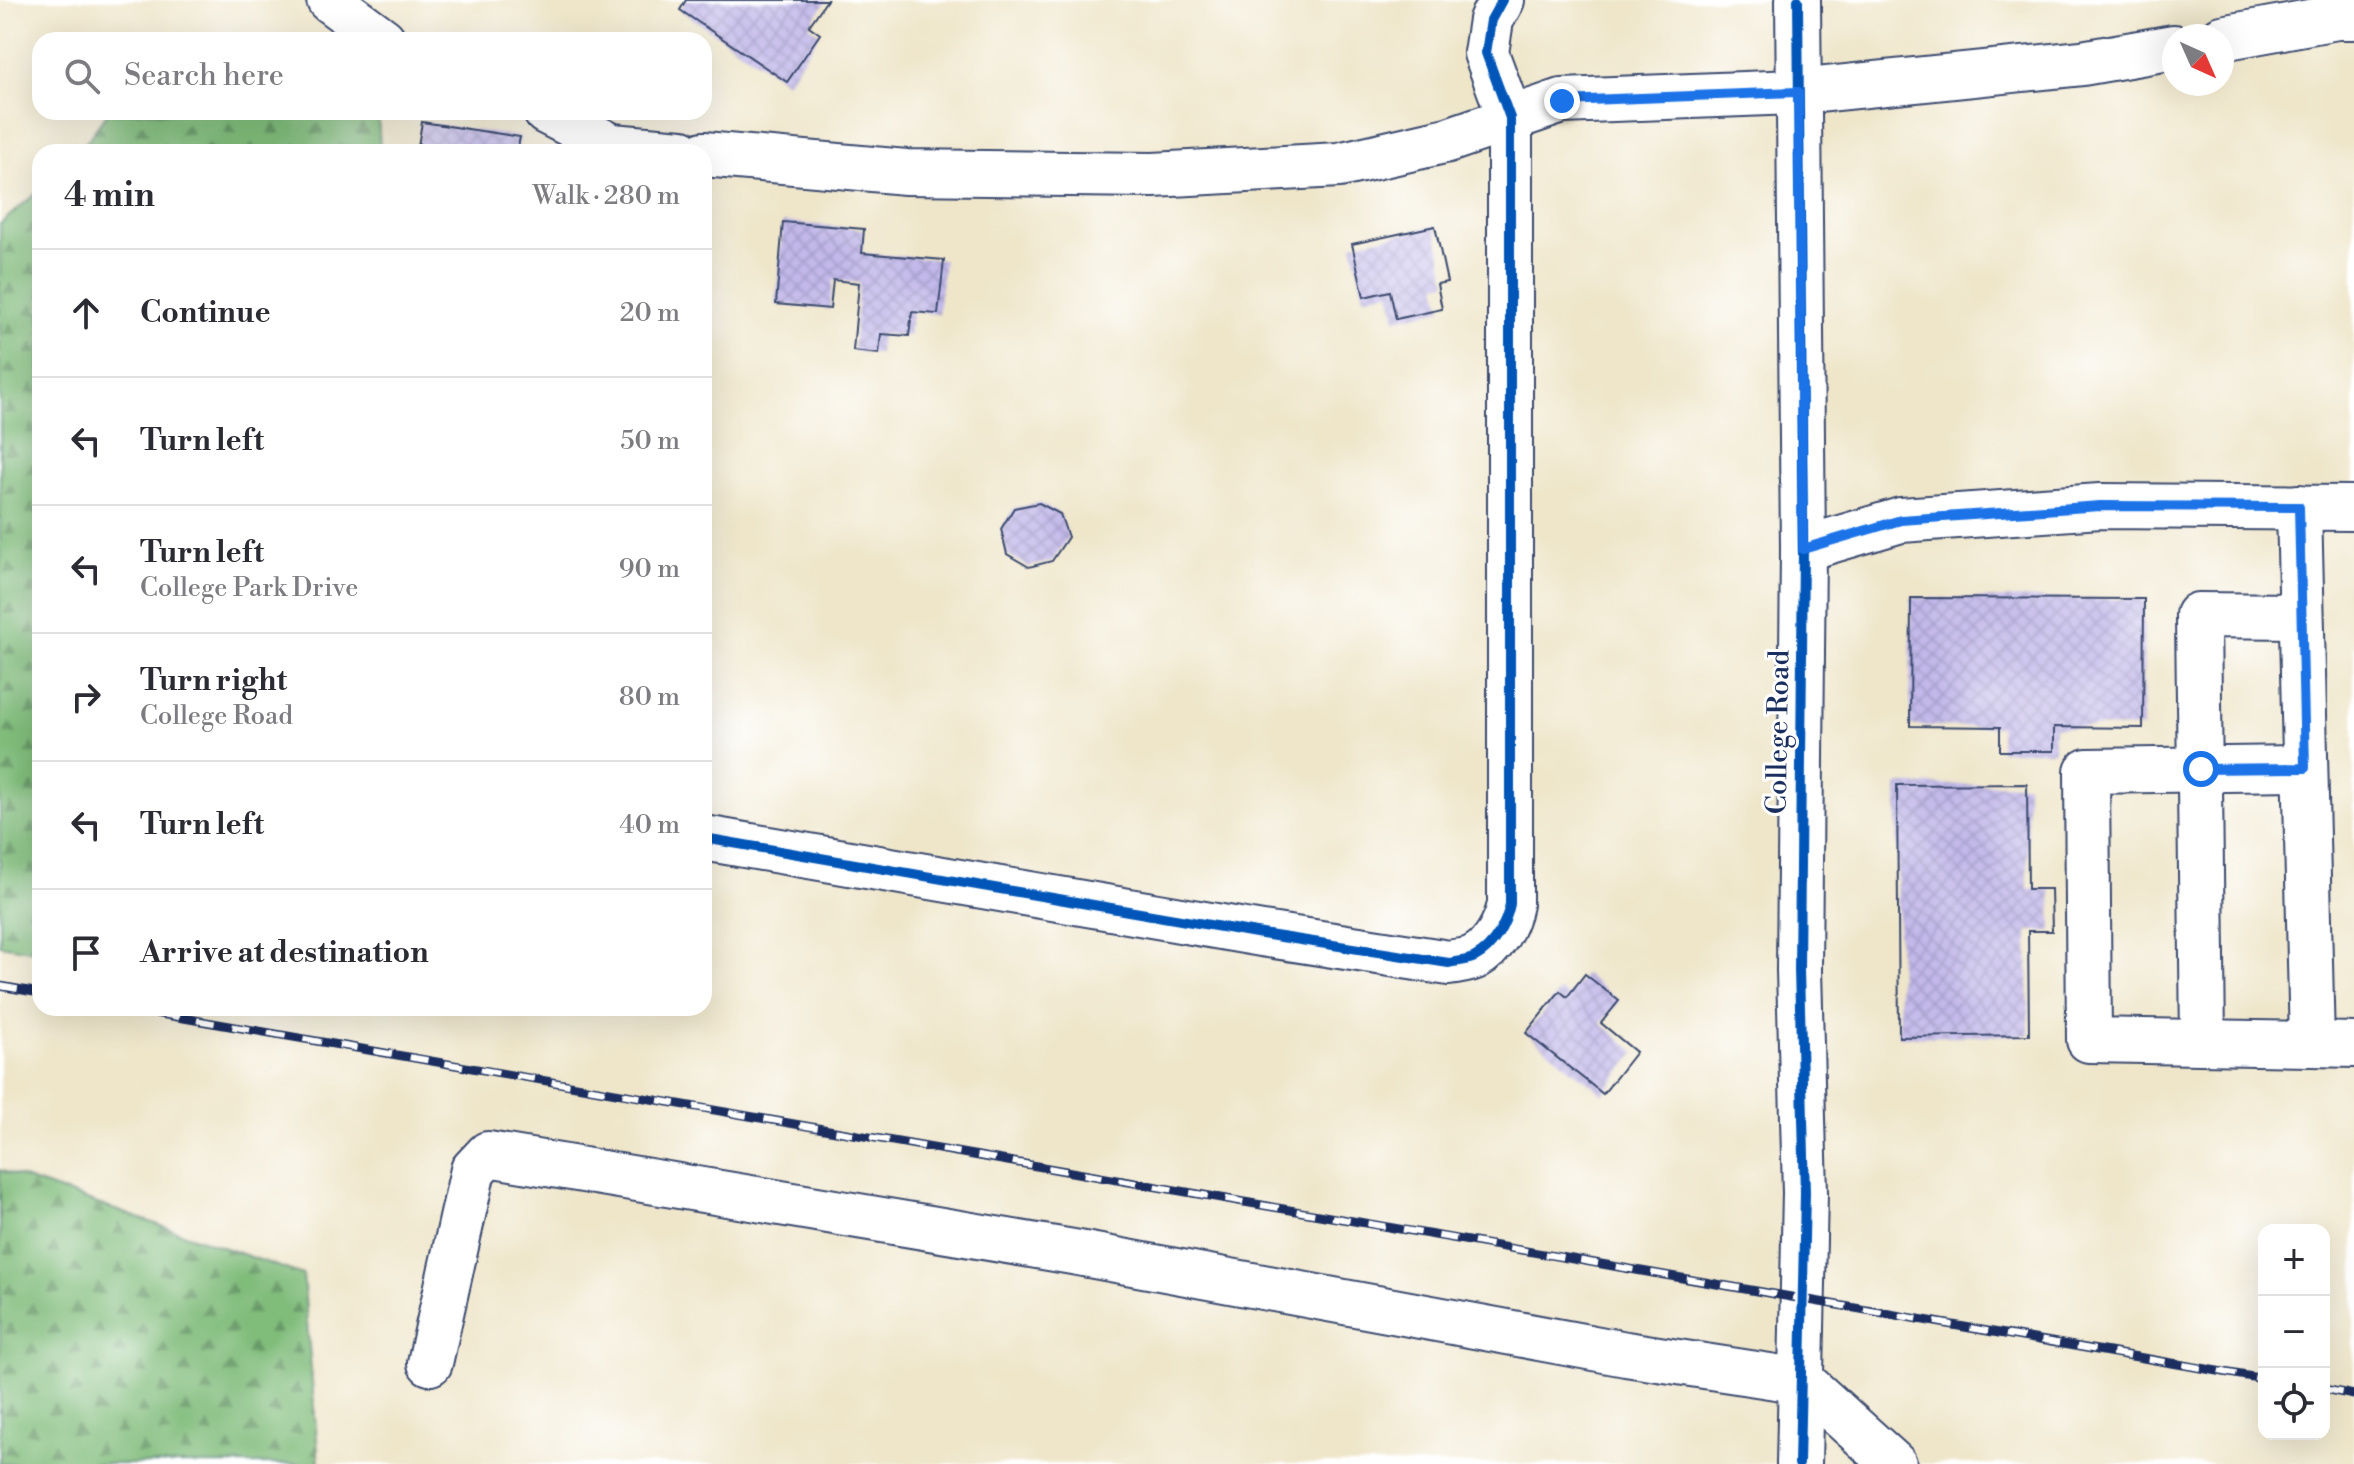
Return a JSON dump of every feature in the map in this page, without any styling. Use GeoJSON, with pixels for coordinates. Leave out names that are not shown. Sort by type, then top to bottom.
{"type":"FeatureCollection","features":[{"type":"Feature","properties":{"kind":"street"},"geometry":{"type":"LineString","coordinates":[[329,0],[372,32]]}},
{"type":"Feature","properties":{"kind":"street"},"geometry":{"type":"LineString","coordinates":[[712,839],[1247,932],[1449,963],[1474,958],[1494,940],[1508,917],[1510,904],[1510,118],[1486,53],[1491,20],[1502,0]]}},
{"type":"Feature","properties":{"kind":"street","name":"College Road"},"geometry":{"type":"LineString","coordinates":[[1798,0],[1803,549],[1799,970],[1805,1193],[1799,1464]]}},
{"type":"Feature","properties":{"kind":"street"},"geometry":{"type":"LineString","coordinates":[[2234,36],[2337,17],[2354,17]]}},
{"type":"Feature","properties":{"kind":"street"},"geometry":{"type":"LineString","coordinates":[[712,155],[906,172],[1153,175],[1339,165],[1448,140],[1562,101],[1798,92],[2082,63],[2162,49]]}},
{"type":"Feature","properties":{"kind":"street"},"geometry":{"type":"LineString","coordinates":[[560,120],[603,144]]}},
{"type":"Feature","properties":{"kind":"street"},"geometry":{"type":"LineString","coordinates":[[1803,549],[1901,520],[2100,506],[2354,508]]}},
{"type":"Feature","properties":{"kind":"street"},"geometry":{"type":"LineString","coordinates":[[2299,507],[2305,768],[2333,1044],[2089,1040],[2087,771],[2305,768]]}},
{"type":"Feature","properties":{"kind":"street"},"geometry":{"type":"LineString","coordinates":[[2203,1042],[2198,615],[2301,616]]}},
{"type":"Feature","properties":{"kind":"street"},"geometry":{"type":"LineString","coordinates":[[430,1363],[473,1170],[488,1154],[1073,1252],[1626,1354],[1802,1381],[1894,1464]]}},
{"type":"Feature","properties":{"kind":"green space"},"geometry":{"type":"Polygon","coordinates":[[[102,120],[378,120],[380,144],[85,144],[102,120]]]}},
{"type":"Feature","properties":{"kind":"green space"},"geometry":{"type":"Polygon","coordinates":[[[32,197],[32,951],[0,945],[0,224],[32,197]]]}},
{"type":"Feature","properties":{"kind":"green space"},"geometry":{"type":"Polygon","coordinates":[[[0,1170],[303,1275],[319,1464],[0,1464],[0,1170]]]}},
{"type":"Feature","properties":{"kind":"building"},"geometry":{"type":"Polygon","coordinates":[[[686,0],[827,0],[809,26],[820,34],[787,82],[680,10],[686,0]]]}},
{"type":"Feature","properties":{"kind":"building"},"geometry":{"type":"Polygon","coordinates":[[[422,122],[520,137],[519,144],[418,144],[422,122]]]}},
{"type":"Feature","properties":{"kind":"building"},"geometry":{"type":"Polygon","coordinates":[[[783,222],[864,229],[862,253],[944,260],[938,314],[912,312],[909,336],[881,334],[879,354],[853,351],[859,283],[833,280],[830,309],[776,304],[783,222]]]}},
{"type":"Feature","properties":{"kind":"building"},"geometry":{"type":"Polygon","coordinates":[[[1435,226],[1447,282],[1437,284],[1442,309],[1396,319],[1390,291],[1364,297],[1352,244],[1435,226]]]}},
{"type":"Feature","properties":{"kind":"building"},"geometry":{"type":"Polygon","coordinates":[[[1039,503],[1060,514],[1068,537],[1052,561],[1029,567],[1007,554],[1001,529],[1014,508],[1039,503]]]}},
{"type":"Feature","properties":{"kind":"building"},"geometry":{"type":"Polygon","coordinates":[[[1911,598],[2144,599],[2143,728],[2054,727],[2054,751],[2000,751],[2000,727],[1910,726],[1911,598]]]}},
{"type":"Feature","properties":{"kind":"building"},"geometry":{"type":"Polygon","coordinates":[[[2027,784],[2028,889],[2051,889],[2052,931],[2028,931],[2029,1035],[1899,1037],[1897,785],[2027,784]]]}},
{"type":"Feature","properties":{"kind":"building"},"geometry":{"type":"Polygon","coordinates":[[[1585,974],[1619,1001],[1601,1023],[1636,1052],[1603,1094],[1526,1033],[1560,991],[1567,997],[1585,974]]]}},
{"type":"Feature","properties":{"kind":"railway"},"geometry":{"type":"LineString","coordinates":[[0,986],[32,992]]}},
{"type":"Feature","properties":{"kind":"railway"},"geometry":{"type":"LineString","coordinates":[[172,1016],[2258,1378]]}},
{"type":"Feature","properties":{"kind":"railway"},"geometry":{"type":"LineString","coordinates":[[2330,1390],[2354,1395]]}},
{"type":"Feature","properties":{"kind":"cycle path"},"geometry":{"type":"LineString","coordinates":[[712,839],[1449,963],[1472,958],[1488,947],[1502,927],[1510,904],[1510,118],[1486,53],[1491,20],[1502,0]]}},
{"type":"Feature","properties":{"kind":"cycle path"},"geometry":{"type":"LineString","coordinates":[[1798,0],[1803,549],[1799,970],[1805,1193],[1799,1464]]}},
{"type":"Feature","properties":{"kind":"route"},"geometry":{"type":"LineString","coordinates":[[1562,101],[1798,92],[1803,549],[1901,520],[2100,506],[2299,507],[2305,768],[2201,769]]}}]}
